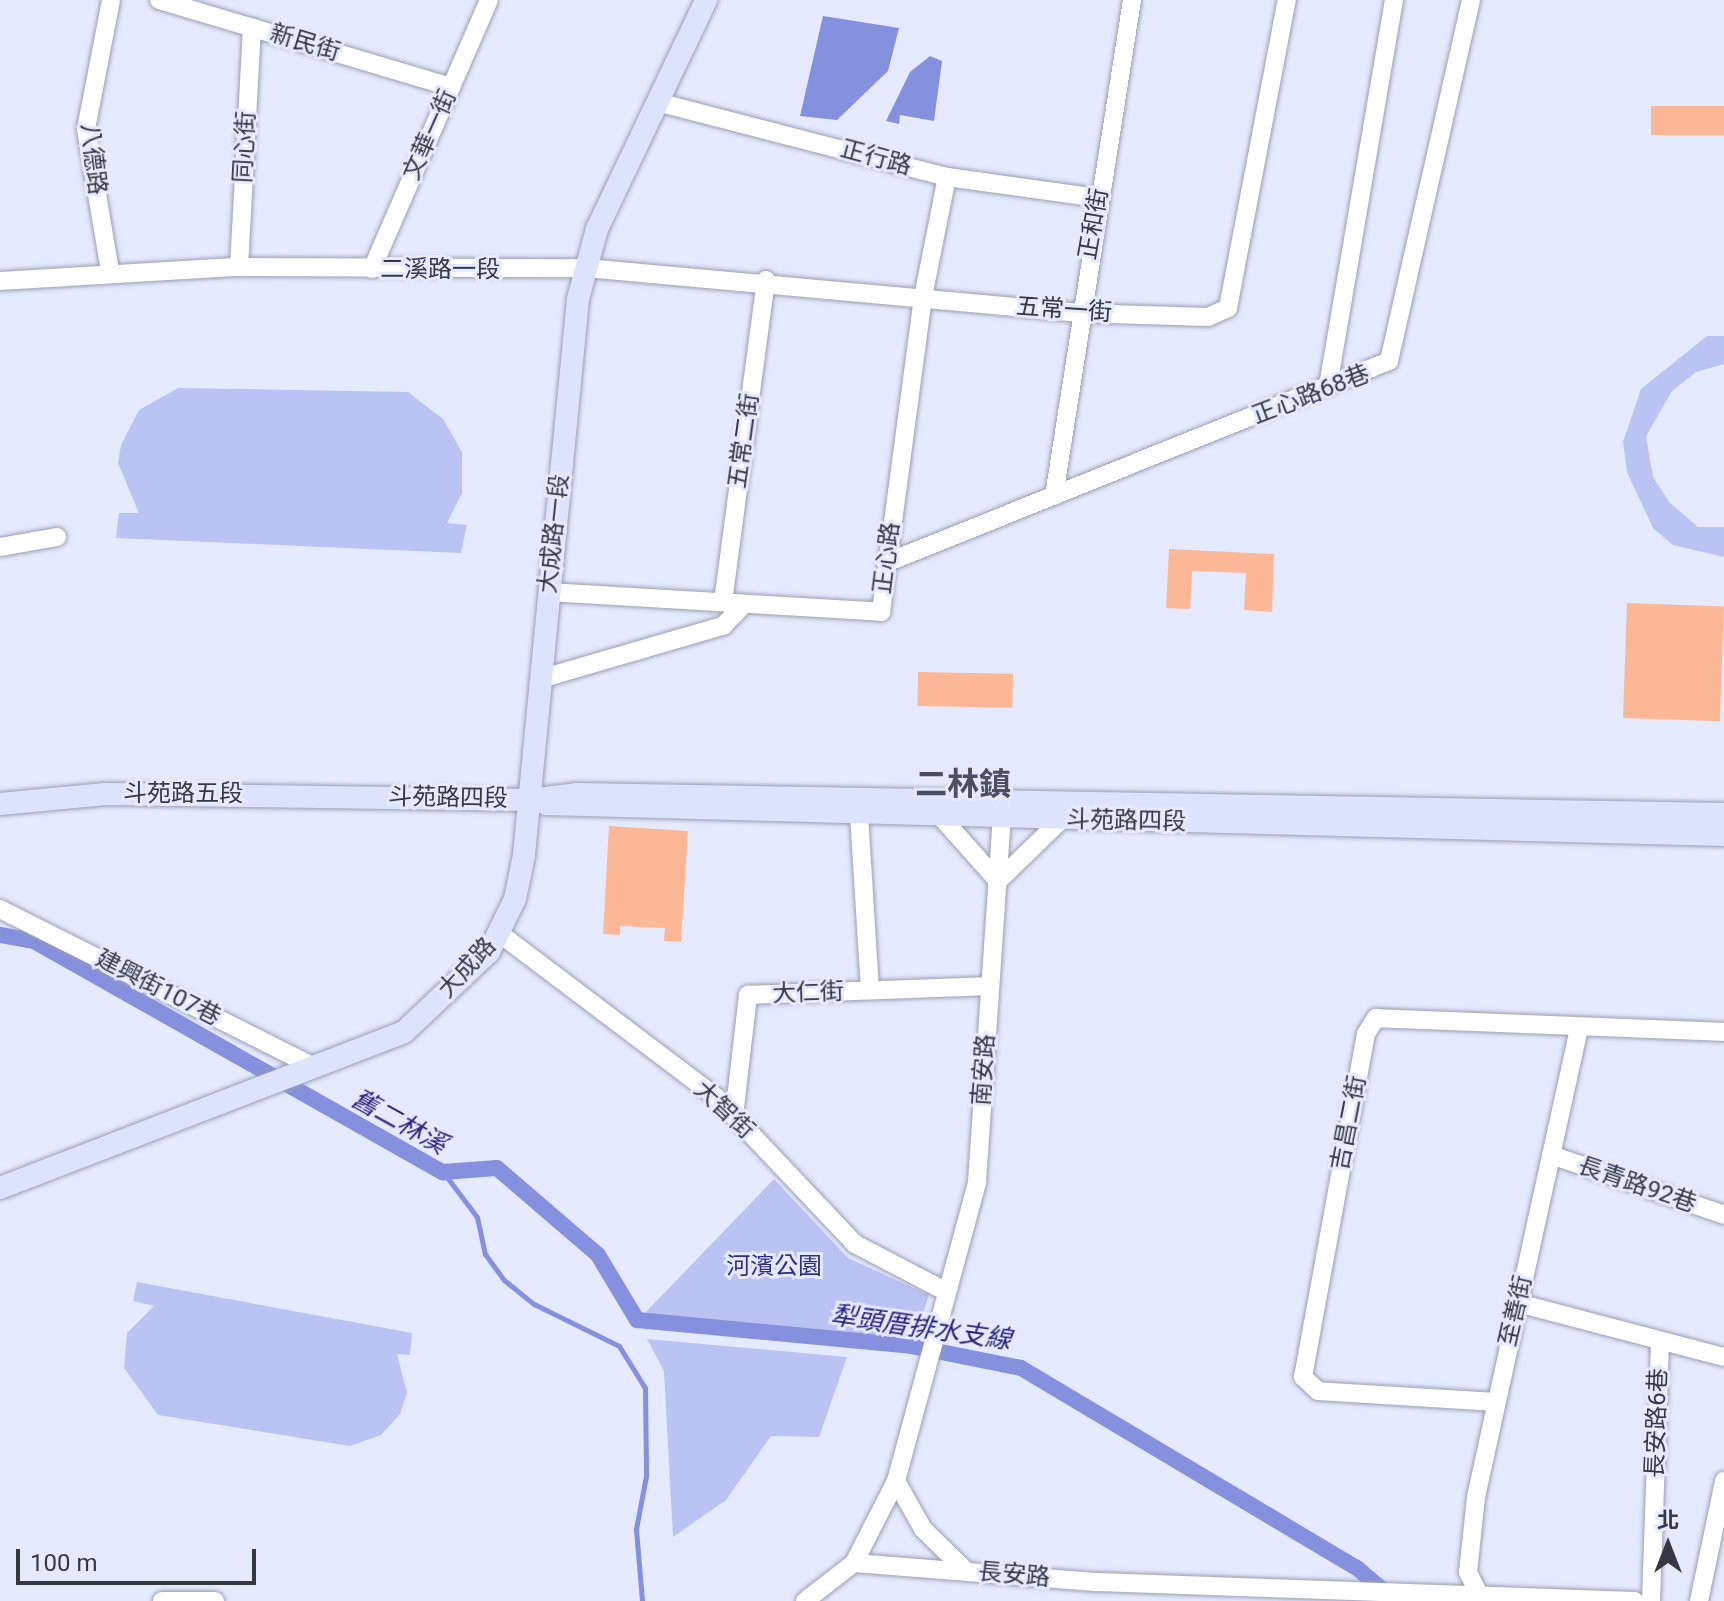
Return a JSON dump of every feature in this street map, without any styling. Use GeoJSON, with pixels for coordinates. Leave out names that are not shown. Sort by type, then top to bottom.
{"type":"FeatureCollection","features":[{"type":"Feature","properties":{"kind":"main road"},"geometry":{"type":"LineString","coordinates":[[586,268],[657,102],[706,0]]}},
{"type":"Feature","properties":{"kind":"main road","name":"大成路一段"},"geometry":{"type":"LineString","coordinates":[[529,800],[548,592],[586,268]]}},
{"type":"Feature","properties":{"kind":"main road","name":"斗苑路五段"},"geometry":{"type":"LineString","coordinates":[[0,804],[106,794],[367,796]]}},
{"type":"Feature","properties":{"kind":"main road","name":"斗苑路四段"},"geometry":{"type":"LineString","coordinates":[[367,796],[529,800],[577,794],[1003,810],[1724,814]]}},
{"type":"Feature","properties":{"kind":"main road","name":"斗苑路四段"},"geometry":{"type":"LineString","coordinates":[[529,800],[573,810],[941,817],[1003,810],[1061,820],[1724,835]]}},
{"type":"Feature","properties":{"kind":"main road","name":"大成路"},"geometry":{"type":"LineString","coordinates":[[0,1188],[404,1032],[499,933],[515,899],[529,800]]}},
{"type":"Feature","properties":{"kind":"street","name":"八德路"},"geometry":{"type":"LineString","coordinates":[[110,271],[86,129],[111,0]]}},
{"type":"Feature","properties":{"kind":"street","name":"新民街"},"geometry":{"type":"LineString","coordinates":[[159,0],[451,87]]}},
{"type":"Feature","properties":{"kind":"street","name":"文華一街"},"geometry":{"type":"LineString","coordinates":[[372,269],[489,0]]}},
{"type":"Feature","properties":{"kind":"street","name":"正和街"},"geometry":{"type":"LineString","coordinates":[[1054,496],[1078,313],[1132,0]]}},
{"type":"Feature","properties":{"kind":"street","name":"五常一街"},"geometry":{"type":"LineString","coordinates":[[586,268],[766,280],[1078,313],[1208,317],[1228,308],[1287,0]]}},
{"type":"Feature","properties":{"kind":"street"},"geometry":{"type":"LineString","coordinates":[[1328,386],[1394,0]]}},
{"type":"Feature","properties":{"kind":"street","name":"正心路68巷"},"geometry":{"type":"LineString","coordinates":[[886,563],[1389,361],[1471,0]]}},
{"type":"Feature","properties":{"kind":"street","name":"同心街"},"geometry":{"type":"LineString","coordinates":[[239,267],[252,27]]}},
{"type":"Feature","properties":{"kind":"street","name":"正行路"},"geometry":{"type":"LineString","coordinates":[[657,102],[947,177],[1098,198]]}},
{"type":"Feature","properties":{"kind":"street","name":"正心路"},"geometry":{"type":"LineString","coordinates":[[548,592],[881,612],[923,297],[947,177]]}},
{"type":"Feature","properties":{"kind":"street","name":"二溪路一段"},"geometry":{"type":"LineString","coordinates":[[0,281],[110,271],[239,267],[586,268]]}},
{"type":"Feature","properties":{"kind":"street","name":"五常二街"},"geometry":{"type":"LineString","coordinates":[[723,602],[766,280]]}},
{"type":"Feature","properties":{"kind":"street"},"geometry":{"type":"LineString","coordinates":[[0,547],[57,537]]}},
{"type":"Feature","properties":{"kind":"street"},"geometry":{"type":"LineString","coordinates":[[540,679],[723,626],[744,604]]}},
{"type":"Feature","properties":{"kind":"street","name":"南安路"},"geometry":{"type":"LineString","coordinates":[[896,1481],[943,1290],[977,1182],[1003,810]]}},
{"type":"Feature","properties":{"kind":"street"},"geometry":{"type":"LineString","coordinates":[[859,815],[870,990]]}},
{"type":"Feature","properties":{"kind":"street"},"geometry":{"type":"LineString","coordinates":[[941,817],[998,881],[1061,820]]}},
{"type":"Feature","properties":{"kind":"street","name":"建興街107巷"},"geometry":{"type":"LineString","coordinates":[[0,909],[316,1068]]}},
{"type":"Feature","properties":{"kind":"street","name":"大智街"},"geometry":{"type":"LineString","coordinates":[[499,933],[734,1116],[855,1244],[943,1290]]}},
{"type":"Feature","properties":{"kind":"street","name":"大仁街"},"geometry":{"type":"LineString","coordinates":[[734,1116],[748,995],[990,986]]}},
{"type":"Feature","properties":{"kind":"street","name":"吉昌二街"},"geometry":{"type":"LineString","coordinates":[[1496,1402],[1318,1391],[1303,1377],[1366,1034],[1376,1018],[1724,1032]]}},
{"type":"Feature","properties":{"kind":"street","name":"至善街"},"geometry":{"type":"LineString","coordinates":[[1479,1594],[1468,1572],[1496,1402],[1579,1028]]}},
{"type":"Feature","properties":{"kind":"street","name":"長青路92巷"},"geometry":{"type":"LineString","coordinates":[[1551,1155],[1724,1215]]}},
{"type":"Feature","properties":{"kind":"street"},"geometry":{"type":"LineString","coordinates":[[1518,1303],[1724,1357]]}},
{"type":"Feature","properties":{"kind":"street","name":"長安路6巷"},"geometry":{"type":"LineString","coordinates":[[1651,1601],[1660,1341]]}},
{"type":"Feature","properties":{"kind":"street"},"geometry":{"type":"LineString","coordinates":[[805,1601],[854,1563],[896,1481]]}},
{"type":"Feature","properties":{"kind":"street"},"geometry":{"type":"LineString","coordinates":[[896,1481],[923,1529],[966,1571]]}},
{"type":"Feature","properties":{"kind":"street"},"geometry":{"type":"LineString","coordinates":[[1699,1601],[1724,1481]]}},
{"type":"Feature","properties":{"kind":"street","name":"長安路"},"geometry":{"type":"LineString","coordinates":[[854,1563],[1216,1594],[1479,1594]]}},
{"type":"Feature","properties":{"kind":"street"},"geometry":{"type":"LineString","coordinates":[[1479,1594],[1635,1601]]}},
{"type":"Feature","properties":{"kind":"street"},"geometry":{"type":"LineString","coordinates":[[162,1601],[215,1601]]}},
{"type":"Feature","properties":{"kind":"green space"},"geometry":{"type":"Polygon","coordinates":[[[1707,336],[1724,336],[1724,364],[1696,372],[1672,391],[1646,436],[1653,477],[1670,503],[1698,527],[1724,527],[1724,557],[1673,545],[1653,528],[1627,472],[1623,442],[1641,389],[1707,336]]]}},
{"type":"Feature","properties":{"kind":"green space"},"geometry":{"type":"Polygon","coordinates":[[[178,388],[408,392],[443,419],[462,452],[462,493],[447,523],[467,525],[461,553],[116,538],[119,513],[139,513],[118,463],[121,445],[139,410],[178,388]]]}},
{"type":"Feature","properties":{"kind":"green space","name":"河濱公園"},"geometry":{"type":"Polygon","coordinates":[[[774,1179],[848,1258],[929,1295],[915,1339],[644,1314],[774,1179]]]}},
{"type":"Feature","properties":{"kind":"green space"},"geometry":{"type":"Polygon","coordinates":[[[137,1282],[412,1333],[410,1355],[397,1354],[407,1393],[400,1414],[381,1435],[350,1446],[158,1415],[124,1368],[127,1333],[154,1306],[133,1301],[137,1282]]]}},
{"type":"Feature","properties":{"kind":"green space","name":"河濱公園"},"geometry":{"type":"Polygon","coordinates":[[[647,1339],[847,1357],[819,1437],[771,1436],[726,1500],[673,1537],[664,1371],[647,1339]]]}},
{"type":"Feature","properties":{"kind":"shaded area"},"geometry":{"type":"Polygon","coordinates":[[[823,16],[899,28],[888,71],[837,120],[800,116],[823,16]]]}},
{"type":"Feature","properties":{"kind":"shaded area"},"geometry":{"type":"Polygon","coordinates":[[[930,56],[942,61],[934,121],[900,115],[899,124],[886,121],[910,72],[930,56]]]}},
{"type":"Feature","properties":{"kind":"building"},"geometry":{"type":"Polygon","coordinates":[[[1651,106],[1724,106],[1724,135],[1651,135],[1651,106]]]}},
{"type":"Feature","properties":{"kind":"building"},"geometry":{"type":"Polygon","coordinates":[[[1169,549],[1274,554],[1272,612],[1244,610],[1246,573],[1192,571],[1190,609],[1166,608],[1169,549]]]}},
{"type":"Feature","properties":{"kind":"building"},"geometry":{"type":"Polygon","coordinates":[[[1627,603],[1724,606],[1720,721],[1623,718],[1627,603]]]}},
{"type":"Feature","properties":{"kind":"building"},"geometry":{"type":"Polygon","coordinates":[[[918,672],[1013,674],[1012,708],[917,706],[918,672]]]}},
{"type":"Feature","properties":{"kind":"building"},"geometry":{"type":"Polygon","coordinates":[[[609,826],[688,831],[681,942],[664,941],[665,928],[620,926],[620,935],[603,934],[609,826]]]}},
{"type":"Feature","properties":{"kind":"waterway","name":"犁頭厝排水支線"},"geometry":{"type":"LineString","coordinates":[[0,935],[34,941],[443,1172],[497,1168],[598,1255],[637,1320],[911,1346],[1021,1368],[1357,1568],[1391,1597]]}},
{"type":"Feature","properties":{"kind":"waterway","name":"舊二林溪"},"geometry":{"type":"LineString","coordinates":[[443,1172],[477,1217],[485,1254],[504,1280],[534,1304],[619,1346],[645,1388],[646,1476],[636,1529],[642,1601]]}},
{"type":"Feature","properties":{"kind":"district","name":"二林鎮"},"geometry":{"type":"Point","coordinates":[963,784]}}]}
